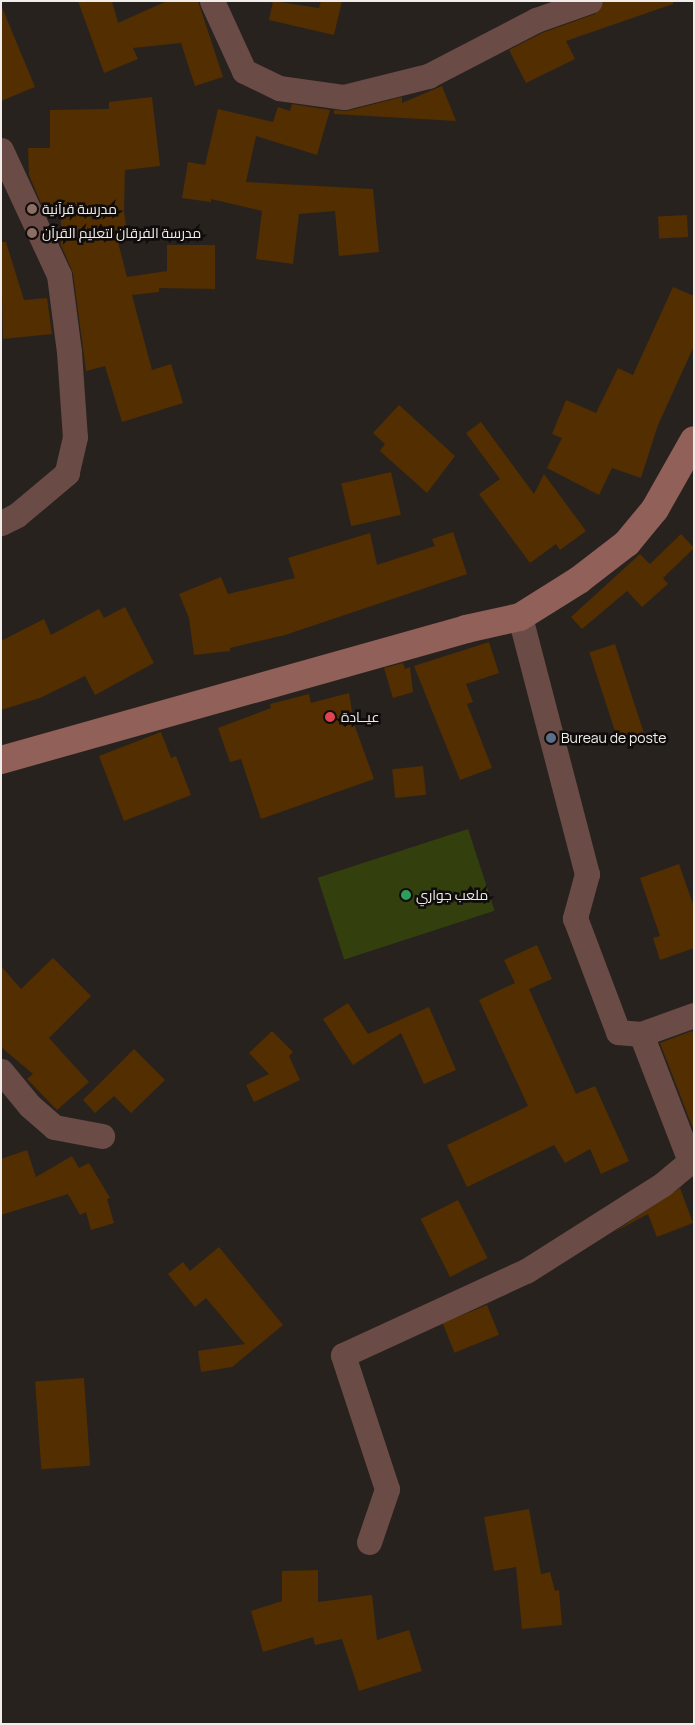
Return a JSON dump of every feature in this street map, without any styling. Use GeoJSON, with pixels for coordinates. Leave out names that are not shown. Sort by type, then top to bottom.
{"type":"FeatureCollection","features":[{"type":"Feature","properties":{"kind":"street"},"geometry":{"type":"LineString","coordinates":[[212,1],[244,71],[279,88],[344,97],[428,76],[550,8],[590,1]]}},
{"type":"Feature","properties":{"kind":"street"},"geometry":{"type":"LineString","coordinates":[[1,150],[59,275],[69,352],[75,437],[67,473],[17,515],[1,523]]}},
{"type":"Feature","properties":{"kind":"street"},"geometry":{"type":"LineString","coordinates":[[1,760],[466,629],[520,618],[579,580],[627,543],[655,509],[694,440]]}},
{"type":"Feature","properties":{"kind":"street"},"geometry":{"type":"LineString","coordinates":[[520,618],[587,874],[575,918],[618,1032],[641,1034],[694,1015]]}},
{"type":"Feature","properties":{"kind":"street"},"geometry":{"type":"LineString","coordinates":[[369,1542],[386,1489],[343,1355],[526,1271],[663,1184],[690,1161],[641,1034]]}},
{"type":"Feature","properties":{"kind":"street"},"geometry":{"type":"LineString","coordinates":[[1,1071],[30,1106],[54,1127],[102,1136]]}},
{"type":"Feature","properties":{"kind":"green space","name":"ملعب جواري"},"geometry":{"type":"Polygon","coordinates":[[[468,829],[495,911],[344,960],[318,878],[468,829]]]}},
{"type":"Feature","properties":{"kind":"building"},"geometry":{"type":"Polygon","coordinates":[[[78,1],[112,1],[118,23],[167,1],[198,1],[223,77],[195,86],[181,43],[133,48],[138,59],[104,73],[78,1]]]}},
{"type":"Feature","properties":{"kind":"building"},"geometry":{"type":"Polygon","coordinates":[[[273,1],[319,8],[321,1],[342,1],[334,35],[269,20],[273,1]]]}},
{"type":"Feature","properties":{"kind":"building"},"geometry":{"type":"Polygon","coordinates":[[[604,1],[673,1],[673,4],[566,41],[575,59],[526,83],[509,50],[542,33],[595,14],[604,1]]]}},
{"type":"Feature","properties":{"kind":"building"},"geometry":{"type":"Polygon","coordinates":[[[1,5],[35,87],[1,101],[1,5]]]}},
{"type":"Feature","properties":{"kind":"building"},"geometry":{"type":"Polygon","coordinates":[[[442,86],[456,121],[334,114],[334,110],[347,111],[402,97],[402,103],[442,86]]]}},
{"type":"Feature","properties":{"kind":"building"},"geometry":{"type":"Polygon","coordinates":[[[152,97],[160,166],[125,170],[124,211],[128,240],[118,242],[127,277],[167,271],[167,245],[215,245],[215,289],[159,288],[159,292],[132,295],[152,370],[171,364],[183,403],[122,422],[105,366],[86,371],[73,273],[61,245],[61,209],[44,210],[29,175],[28,148],[50,148],[50,110],[109,109],[109,102],[152,97]]]}},
{"type":"Feature","properties":{"kind":"building"},"geometry":{"type":"Polygon","coordinates":[[[292,104],[330,110],[317,155],[256,136],[246,182],[373,189],[379,252],[339,256],[335,211],[299,214],[293,264],[256,259],[262,211],[211,199],[211,202],[182,198],[188,162],[205,165],[218,109],[273,122],[278,107],[290,111],[292,104]]]}},
{"type":"Feature","properties":{"kind":"building"},"geometry":{"type":"Polygon","coordinates":[[[687,215],[688,237],[659,238],[658,217],[687,215]]]}},
{"type":"Feature","properties":{"kind":"building"},"geometry":{"type":"Polygon","coordinates":[[[1,242],[6,242],[24,300],[47,298],[52,334],[3,339],[1,242]]]}},
{"type":"Feature","properties":{"kind":"building"},"geometry":{"type":"Polygon","coordinates":[[[673,287],[694,296],[694,346],[658,425],[641,478],[612,468],[599,495],[547,468],[562,438],[552,434],[566,400],[596,413],[618,368],[633,375],[673,287]]]}},
{"type":"Feature","properties":{"kind":"building"},"geometry":{"type":"Polygon","coordinates":[[[399,405],[455,456],[427,493],[380,451],[385,444],[373,433],[399,405]]]}},
{"type":"Feature","properties":{"kind":"building"},"geometry":{"type":"Polygon","coordinates":[[[481,422],[534,494],[544,474],[586,531],[560,550],[556,544],[530,563],[479,494],[500,479],[466,433],[481,422]]]}},
{"type":"Feature","properties":{"kind":"building"},"geometry":{"type":"Polygon","coordinates":[[[391,472],[401,515],[351,526],[341,483],[391,472]]]}},
{"type":"Feature","properties":{"kind":"building"},"geometry":{"type":"Polygon","coordinates":[[[453,532],[467,574],[285,635],[230,648],[230,651],[194,655],[189,618],[179,594],[221,577],[228,594],[295,578],[288,558],[370,533],[377,565],[435,546],[432,539],[453,532]]]}},
{"type":"Feature","properties":{"kind":"building"},"geometry":{"type":"Polygon","coordinates":[[[681,534],[694,548],[663,578],[668,584],[642,607],[627,591],[582,629],[571,617],[640,554],[650,564],[681,534]]]}},
{"type":"Feature","properties":{"kind":"building"},"geometry":{"type":"Polygon","coordinates":[[[125,607],[154,663],[95,695],[85,676],[40,698],[1,710],[1,641],[44,619],[51,635],[99,609],[104,618],[125,607]]]}},
{"type":"Feature","properties":{"kind":"building"},"geometry":{"type":"Polygon","coordinates":[[[489,642],[499,673],[466,684],[473,702],[467,704],[492,768],[460,780],[414,666],[489,642]]]}},
{"type":"Feature","properties":{"kind":"building"},"geometry":{"type":"Polygon","coordinates":[[[615,644],[646,738],[620,746],[589,652],[615,644]]]}},
{"type":"Feature","properties":{"kind":"building"},"geometry":{"type":"Polygon","coordinates":[[[403,663],[405,669],[410,667],[413,692],[393,698],[384,668],[403,663]]]}},
{"type":"Feature","properties":{"kind":"building"},"geometry":{"type":"Polygon","coordinates":[[[349,693],[354,724],[374,779],[261,819],[241,759],[230,762],[218,728],[271,708],[270,704],[309,694],[311,703],[349,693]]]}},
{"type":"Feature","properties":{"kind":"building"},"geometry":{"type":"Polygon","coordinates":[[[161,732],[171,758],[176,756],[191,795],[124,821],[99,756],[161,732]]]}},
{"type":"Feature","properties":{"kind":"building"},"geometry":{"type":"Polygon","coordinates":[[[423,766],[426,795],[395,798],[392,769],[423,766]]]}},
{"type":"Feature","properties":{"kind":"building"},"geometry":{"type":"Polygon","coordinates":[[[679,864],[694,907],[694,948],[660,960],[653,938],[660,936],[640,878],[679,864]]]}},
{"type":"Feature","properties":{"kind":"building"},"geometry":{"type":"Polygon","coordinates":[[[537,945],[552,979],[529,989],[576,1094],[595,1086],[629,1161],[601,1174],[590,1149],[565,1163],[554,1145],[467,1187],[447,1145],[528,1106],[479,1000],[515,983],[504,960],[537,945]]]}},
{"type":"Feature","properties":{"kind":"building"},"geometry":{"type":"Polygon","coordinates":[[[53,958],[91,996],[49,1038],[89,1082],[57,1110],[27,1079],[33,1074],[1,1047],[1,966],[21,989],[53,958]]]}},
{"type":"Feature","properties":{"kind":"building"},"geometry":{"type":"Polygon","coordinates":[[[348,1003],[368,1034],[429,1007],[456,1070],[424,1084],[401,1033],[353,1065],[323,1019],[348,1003]]]}},
{"type":"Feature","properties":{"kind":"building"},"geometry":{"type":"Polygon","coordinates":[[[272,1031],[293,1052],[289,1056],[300,1080],[254,1102],[246,1085],[269,1074],[249,1053],[272,1031]]]}},
{"type":"Feature","properties":{"kind":"building"},"geometry":{"type":"Polygon","coordinates":[[[692,1031],[694,1035],[694,1131],[660,1043],[692,1031]]]}},
{"type":"Feature","properties":{"kind":"building"},"geometry":{"type":"Polygon","coordinates":[[[134,1049],[165,1080],[131,1113],[114,1096],[95,1113],[83,1100],[134,1049]]]}},
{"type":"Feature","properties":{"kind":"building"},"geometry":{"type":"Polygon","coordinates":[[[27,1150],[36,1177],[72,1156],[79,1168],[89,1163],[110,1198],[107,1199],[114,1223],[91,1230],[86,1212],[80,1215],[68,1194],[1,1215],[1,1159],[27,1150]]]}},
{"type":"Feature","properties":{"kind":"building"},"geometry":{"type":"Polygon","coordinates":[[[680,1188],[693,1223],[657,1237],[648,1214],[614,1232],[680,1188]]]}},
{"type":"Feature","properties":{"kind":"building"},"geometry":{"type":"Polygon","coordinates":[[[458,1200],[488,1258],[450,1277],[421,1219],[458,1200]]]}},
{"type":"Feature","properties":{"kind":"building"},"geometry":{"type":"Polygon","coordinates":[[[219,1247],[283,1325],[232,1367],[201,1372],[198,1351],[245,1344],[206,1298],[195,1307],[168,1274],[183,1262],[190,1271],[219,1247]]]}},
{"type":"Feature","properties":{"kind":"building"},"geometry":{"type":"Polygon","coordinates":[[[487,1305],[499,1335],[454,1353],[442,1323],[487,1305]]]}},
{"type":"Feature","properties":{"kind":"building"},"geometry":{"type":"Polygon","coordinates":[[[84,1378],[90,1466],[41,1469],[35,1381],[84,1378]]]}},
{"type":"Feature","properties":{"kind":"building"},"geometry":{"type":"Polygon","coordinates":[[[529,1509],[541,1574],[550,1572],[555,1591],[559,1590],[562,1625],[522,1629],[516,1567],[494,1571],[484,1517],[529,1509]]]}},
{"type":"Feature","properties":{"kind":"building"},"geometry":{"type":"Polygon","coordinates":[[[318,1570],[318,1602],[372,1595],[377,1640],[409,1630],[422,1671],[359,1691],[342,1639],[315,1645],[313,1637],[263,1652],[251,1611],[282,1601],[282,1571],[318,1570]]]}},
{"type":"Feature","properties":{"kind":"place","name":"مدرسة قرآنية"},"geometry":{"type":"Point","coordinates":[32,209]}},
{"type":"Feature","properties":{"kind":"place","name":"مدرسة الفرقان لتعليم القرآن"},"geometry":{"type":"Point","coordinates":[32,233]}},
{"type":"Feature","properties":{"kind":"place","name":"عيــادة"},"geometry":{"type":"Point","coordinates":[330,717]}},
{"type":"Feature","properties":{"kind":"place","name":"Bureau de poste"},"geometry":{"type":"Point","coordinates":[551,738]}},
{"type":"Feature","properties":{"kind":"place","name":"ملعب جواري"},"geometry":{"type":"Point","coordinates":[406,895]}}]}
